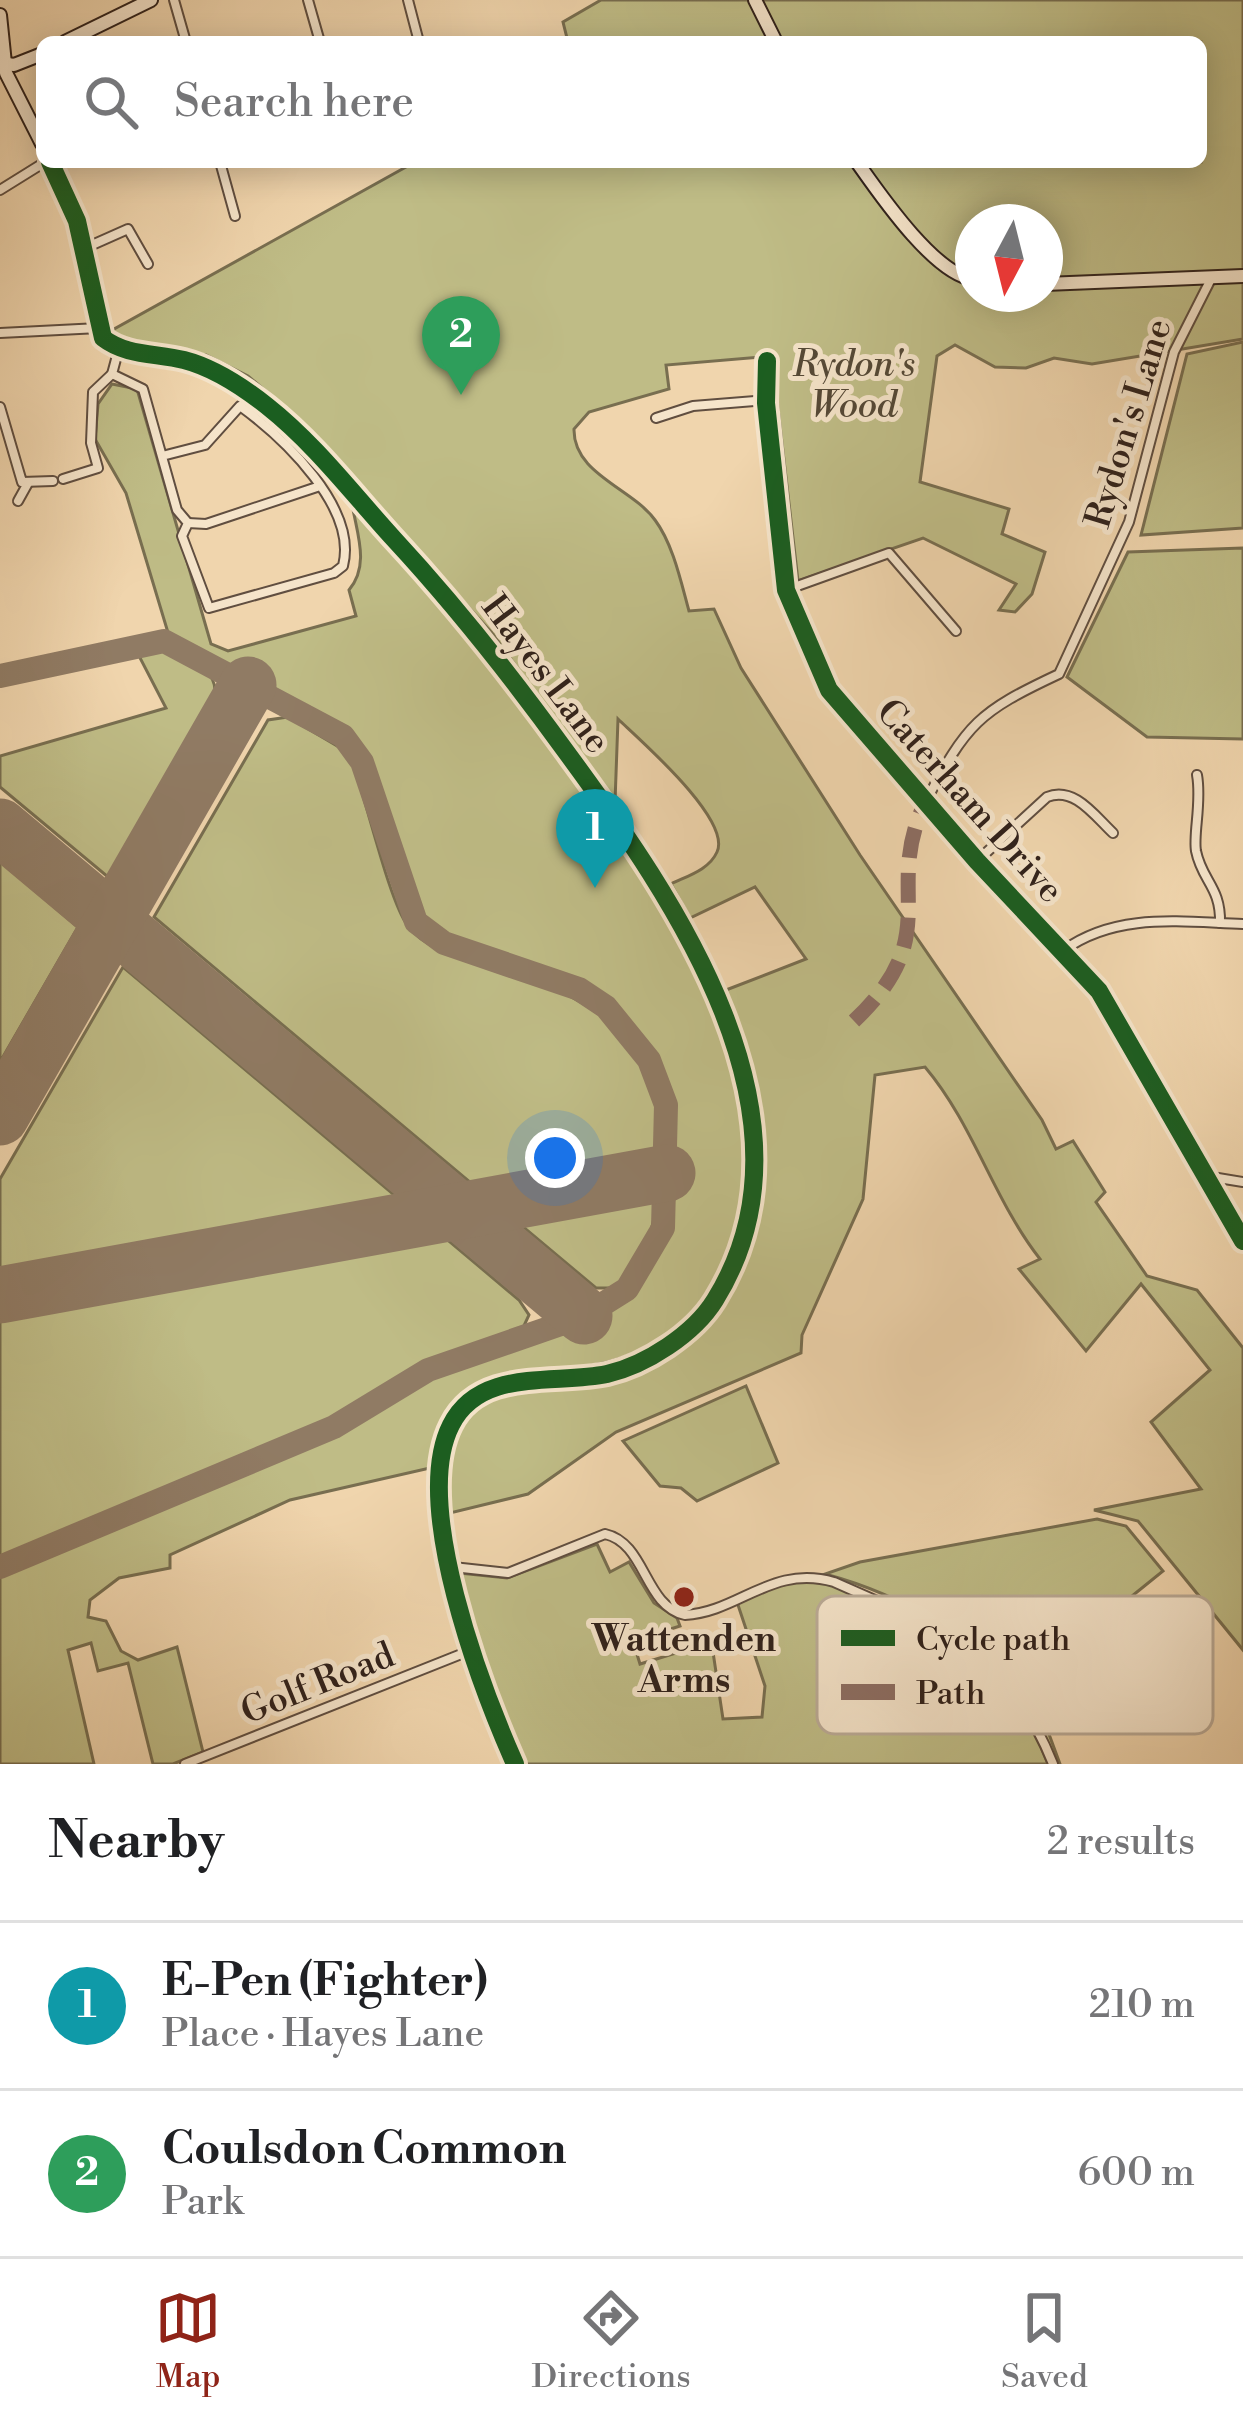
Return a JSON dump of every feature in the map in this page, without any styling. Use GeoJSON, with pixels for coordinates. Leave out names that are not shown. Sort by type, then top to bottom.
{"type":"FeatureCollection","features":[{"type":"Feature","properties":{"kind":"street"},"geometry":{"type":"LineString","coordinates":[[75,36],[123,6],[151,0]]}},
{"type":"Feature","properties":{"kind":"street"},"geometry":{"type":"LineString","coordinates":[[174,0],[184,36]]}},
{"type":"Feature","properties":{"kind":"street"},"geometry":{"type":"LineString","coordinates":[[308,0],[318,36]]}},
{"type":"Feature","properties":{"kind":"street"},"geometry":{"type":"LineString","coordinates":[[408,0],[417,36]]}},
{"type":"Feature","properties":{"kind":"street"},"geometry":{"type":"LineString","coordinates":[[755,0],[773,36]]}},
{"type":"Feature","properties":{"kind":"street"},"geometry":{"type":"LineString","coordinates":[[0,15],[2,63],[36,132]]}},
{"type":"Feature","properties":{"kind":"street"},"geometry":{"type":"LineString","coordinates":[[2,63],[14,65],[36,56]]}},
{"type":"Feature","properties":{"kind":"street"},"geometry":{"type":"LineString","coordinates":[[0,190],[38,168]]}},
{"type":"Feature","properties":{"kind":"street"},"geometry":{"type":"LineString","coordinates":[[0,407],[22,482],[58,480],[98,468],[91,442],[93,392],[112,374],[119,348],[103,338],[99,328],[83,249],[50,168]]}},
{"type":"Feature","properties":{"kind":"street"},"geometry":{"type":"LineString","coordinates":[[222,168],[235,216]]}},
{"type":"Feature","properties":{"kind":"street"},"geometry":{"type":"LineString","coordinates":[[862,168],[920,242],[955,271]]}},
{"type":"Feature","properties":{"kind":"street"},"geometry":{"type":"LineString","coordinates":[[83,249],[128,229],[148,264]]}},
{"type":"Feature","properties":{"kind":"street"},"geometry":{"type":"LineString","coordinates":[[1063,283],[1243,275]]}},
{"type":"Feature","properties":{"kind":"street","name":"Rydon's Lane"},"geometry":{"type":"LineString","coordinates":[[925,802],[971,722],[1002,700],[1059,674],[1129,522],[1174,352],[1212,278]]}},
{"type":"Feature","properties":{"kind":"street"},"geometry":{"type":"LineString","coordinates":[[0,333],[99,328]]}},
{"type":"Feature","properties":{"kind":"street","name":"Hayes Lane"},"geometry":{"type":"LineString","coordinates":[[119,348],[185,360],[220,375],[269,408],[322,458],[480,635],[590,783],[683,922],[728,1028],[744,1088],[752,1176],[741,1246],[712,1305],[690,1328],[637,1363],[607,1374],[500,1385],[459,1412],[440,1455],[437,1487],[469,1651],[515,1764]]}},
{"type":"Feature","properties":{"kind":"street","name":"Caterham Drive"},"geometry":{"type":"LineString","coordinates":[[766,361],[786,590],[829,690],[977,861],[1064,950],[1122,1027],[1200,1174],[1243,1241]]}},
{"type":"Feature","properties":{"kind":"street"},"geometry":{"type":"LineString","coordinates":[[112,374],[143,388],[154,436],[166,455],[163,466],[177,510],[188,524]]}},
{"type":"Feature","properties":{"kind":"street"},"geometry":{"type":"LineString","coordinates":[[656,418],[693,406],[766,400]]}},
{"type":"Feature","properties":{"kind":"street"},"geometry":{"type":"LineString","coordinates":[[166,455],[205,446],[241,406],[293,452],[317,487],[332,498],[343,566],[219,609],[202,601],[182,536],[188,524]]}},
{"type":"Feature","properties":{"kind":"street"},"geometry":{"type":"LineString","coordinates":[[18,501],[28,483]]}},
{"type":"Feature","properties":{"kind":"street"},"geometry":{"type":"LineString","coordinates":[[188,524],[206,524],[317,487]]}},
{"type":"Feature","properties":{"kind":"street"},"geometry":{"type":"LineString","coordinates":[[786,590],[890,554],[956,631]]}},
{"type":"Feature","properties":{"kind":"street"},"geometry":{"type":"LineString","coordinates":[[1197,775],[1203,805],[1196,851],[1221,897],[1220,923]]}},
{"type":"Feature","properties":{"kind":"street"},"geometry":{"type":"LineString","coordinates":[[977,861],[1047,797],[1060,792],[1072,796],[1113,833]]}},
{"type":"Feature","properties":{"kind":"street"},"geometry":{"type":"LineString","coordinates":[[1064,950],[1106,927],[1145,921],[1243,924]]}},
{"type":"Feature","properties":{"kind":"street"},"geometry":{"type":"LineString","coordinates":[[1200,1174],[1243,1182]]}},
{"type":"Feature","properties":{"kind":"street"},"geometry":{"type":"LineString","coordinates":[[453,1567],[508,1573],[605,1534],[623,1543],[669,1609],[685,1615],[779,1580],[814,1576],[864,1596]]}},
{"type":"Feature","properties":{"kind":"street","name":"Golf Road"},"geometry":{"type":"LineString","coordinates":[[185,1764],[469,1651]]}},
{"type":"Feature","properties":{"kind":"street"},"geometry":{"type":"LineString","coordinates":[[1038,1734],[1053,1764]]}},
{"type":"Feature","properties":{"kind":"green space","name":"Rydon's Wood"},"geometry":{"type":"Polygon","coordinates":[[[601,0],[1243,0],[1243,339],[1092,364],[1054,358],[1026,368],[995,367],[955,345],[937,356],[920,482],[1009,509],[1002,534],[1045,552],[1032,594],[1015,612],[999,610],[1016,584],[923,538],[798,581],[772,356],[666,365],[669,389],[589,412],[574,429],[583,458],[655,520],[672,552],[689,611],[714,609],[741,668],[860,855],[1042,1120],[1056,1149],[1073,1141],[1105,1192],[1096,1202],[1147,1276],[1197,1290],[1243,1348],[1243,1650],[1213,1613],[1213,1596],[1199,1596],[1138,1521],[1094,1510],[1201,1489],[1151,1422],[1210,1370],[1141,1284],[1086,1351],[1019,1269],[1040,1259],[1009,1212],[957,1113],[925,1067],[875,1075],[863,1199],[802,1335],[801,1353],[616,1432],[528,1494],[446,1514],[448,1454],[468,1415],[510,1394],[605,1382],[644,1368],[690,1337],[729,1292],[748,1252],[760,1166],[748,1077],[726,990],[806,959],[755,887],[690,918],[671,884],[703,868],[717,852],[718,838],[698,802],[618,719],[615,802],[492,633],[294,415],[248,376],[206,355],[127,343],[107,333],[404,168],[1207,168],[1207,36],[566,36],[563,22],[601,0]]]}},
{"type":"Feature","properties":{"kind":"green space"},"geometry":{"type":"Polygon","coordinates":[[[1243,342],[1243,528],[1141,535],[1187,354],[1243,342]]]}},
{"type":"Feature","properties":{"kind":"green space"},"geometry":{"type":"Polygon","coordinates":[[[112,384],[137,389],[211,644],[228,651],[356,616],[349,590],[359,570],[360,549],[352,504],[454,623],[581,790],[686,945],[710,993],[732,1061],[744,1132],[744,1167],[741,1202],[721,1268],[694,1310],[655,1343],[621,1358],[491,1384],[465,1399],[445,1426],[430,1468],[290,1500],[170,1555],[170,1568],[119,1578],[90,1600],[88,1617],[106,1621],[121,1651],[138,1660],[177,1647],[203,1752],[173,1764],[153,1764],[128,1663],[98,1671],[91,1643],[68,1650],[94,1764],[0,1764],[0,1576],[81,1536],[334,1433],[436,1373],[561,1334],[607,1311],[651,1265],[667,1230],[675,1191],[669,1110],[656,1071],[638,1037],[614,1008],[572,980],[477,950],[432,929],[419,916],[360,746],[346,731],[169,636],[126,493],[95,439],[98,404],[112,384]]]}},
{"type":"Feature","properties":{"kind":"green space"},"geometry":{"type":"Polygon","coordinates":[[[1243,548],[1243,739],[1147,737],[1067,677],[1128,552],[1243,548]]]}},
{"type":"Feature","properties":{"kind":"green space"},"geometry":{"type":"Polygon","coordinates":[[[161,647],[205,670],[215,695],[108,877],[0,787],[0,756],[166,708],[138,654],[161,647]]]}},
{"type":"Feature","properties":{"kind":"green space"},"geometry":{"type":"Polygon","coordinates":[[[288,717],[349,753],[400,913],[416,935],[445,952],[558,990],[614,1026],[635,1050],[650,1078],[658,1113],[658,1193],[647,1241],[616,1288],[596,1288],[154,917],[268,720],[288,717]]]}},
{"type":"Feature","properties":{"kind":"green space"},"geometry":{"type":"Polygon","coordinates":[[[0,861],[78,927],[0,1062],[0,861]]]}},
{"type":"Feature","properties":{"kind":"green space"},"geometry":{"type":"Polygon","coordinates":[[[123,967],[519,1300],[529,1315],[522,1330],[424,1362],[325,1422],[0,1560],[0,1179],[123,967]]]}},
{"type":"Feature","properties":{"kind":"green space"},"geometry":{"type":"Polygon","coordinates":[[[746,1386],[778,1463],[697,1501],[681,1488],[660,1486],[623,1441],[746,1386]]]}},
{"type":"Feature","properties":{"kind":"green space"},"geometry":{"type":"Polygon","coordinates":[[[1097,1519],[1126,1526],[1163,1571],[1132,1596],[886,1596],[825,1574],[860,1562],[1097,1519]]]}},
{"type":"Feature","properties":{"kind":"green space"},"geometry":{"type":"Polygon","coordinates":[[[597,1544],[610,1572],[629,1562],[654,1603],[677,1618],[680,1626],[633,1641],[640,1664],[705,1644],[708,1653],[713,1652],[723,1719],[762,1717],[765,1686],[736,1599],[798,1581],[839,1588],[857,1596],[817,1596],[817,1734],[1034,1734],[1048,1764],[521,1764],[486,1679],[459,1573],[507,1578],[597,1544]]]}},
{"type":"Feature","properties":{"kind":"green space"},"geometry":{"type":"Polygon","coordinates":[[[1043,1734],[1049,1734],[1060,1764],[1043,1734]]]}},
{"type":"Feature","properties":{"kind":"taxiway"},"geometry":{"type":"LineString","coordinates":[[0,676],[164,641],[343,736],[362,762],[416,922],[444,943],[579,989],[606,1007],[649,1060],[666,1105],[663,1228],[627,1289],[584,1316],[428,1370],[334,1427],[0,1567]]}},
{"type":"Feature","properties":{"kind":"runway"},"geometry":{"type":"LineString","coordinates":[[0,1117],[248,685]]}},
{"type":"Feature","properties":{"kind":"runway"},"geometry":{"type":"LineString","coordinates":[[0,827],[584,1316]]}},
{"type":"Feature","properties":{"kind":"runway"},"geometry":{"type":"LineString","coordinates":[[0,1295],[667,1173]]}},
{"type":"Feature","properties":{"kind":"marked path"},"geometry":{"type":"LineString","coordinates":[[854,1021],[882,990],[898,962],[906,937],[913,835],[925,803]]}},
{"type":"Feature","properties":{"kind":"cycle path"},"geometry":{"type":"LineString","coordinates":[[53,168],[77,221],[103,338],[131,351],[207,368],[258,399],[317,453],[439,590],[546,725],[651,874],[723,1012],[746,1085],[754,1158],[745,1230],[706,1313],[682,1336],[637,1363],[607,1374],[499,1386],[480,1394],[451,1425],[441,1459],[439,1500],[445,1547],[469,1644],[515,1764]]}},
{"type":"Feature","properties":{"kind":"cycle path"},"geometry":{"type":"LineString","coordinates":[[767,361],[766,403],[786,590],[829,690],[977,861],[1099,991],[1243,1241]]}},
{"type":"Feature","properties":{"kind":"place","name":"Coulsdon Common"},"geometry":{"type":"Point","coordinates":[461,395]}},
{"type":"Feature","properties":{"kind":"place","name":"E-Pen (Fighter)"},"geometry":{"type":"Point","coordinates":[595,888]}},
{"type":"Feature","properties":{"kind":"place","name":"Wattenden Arms"},"geometry":{"type":"Point","coordinates":[684,1597]}}]}
